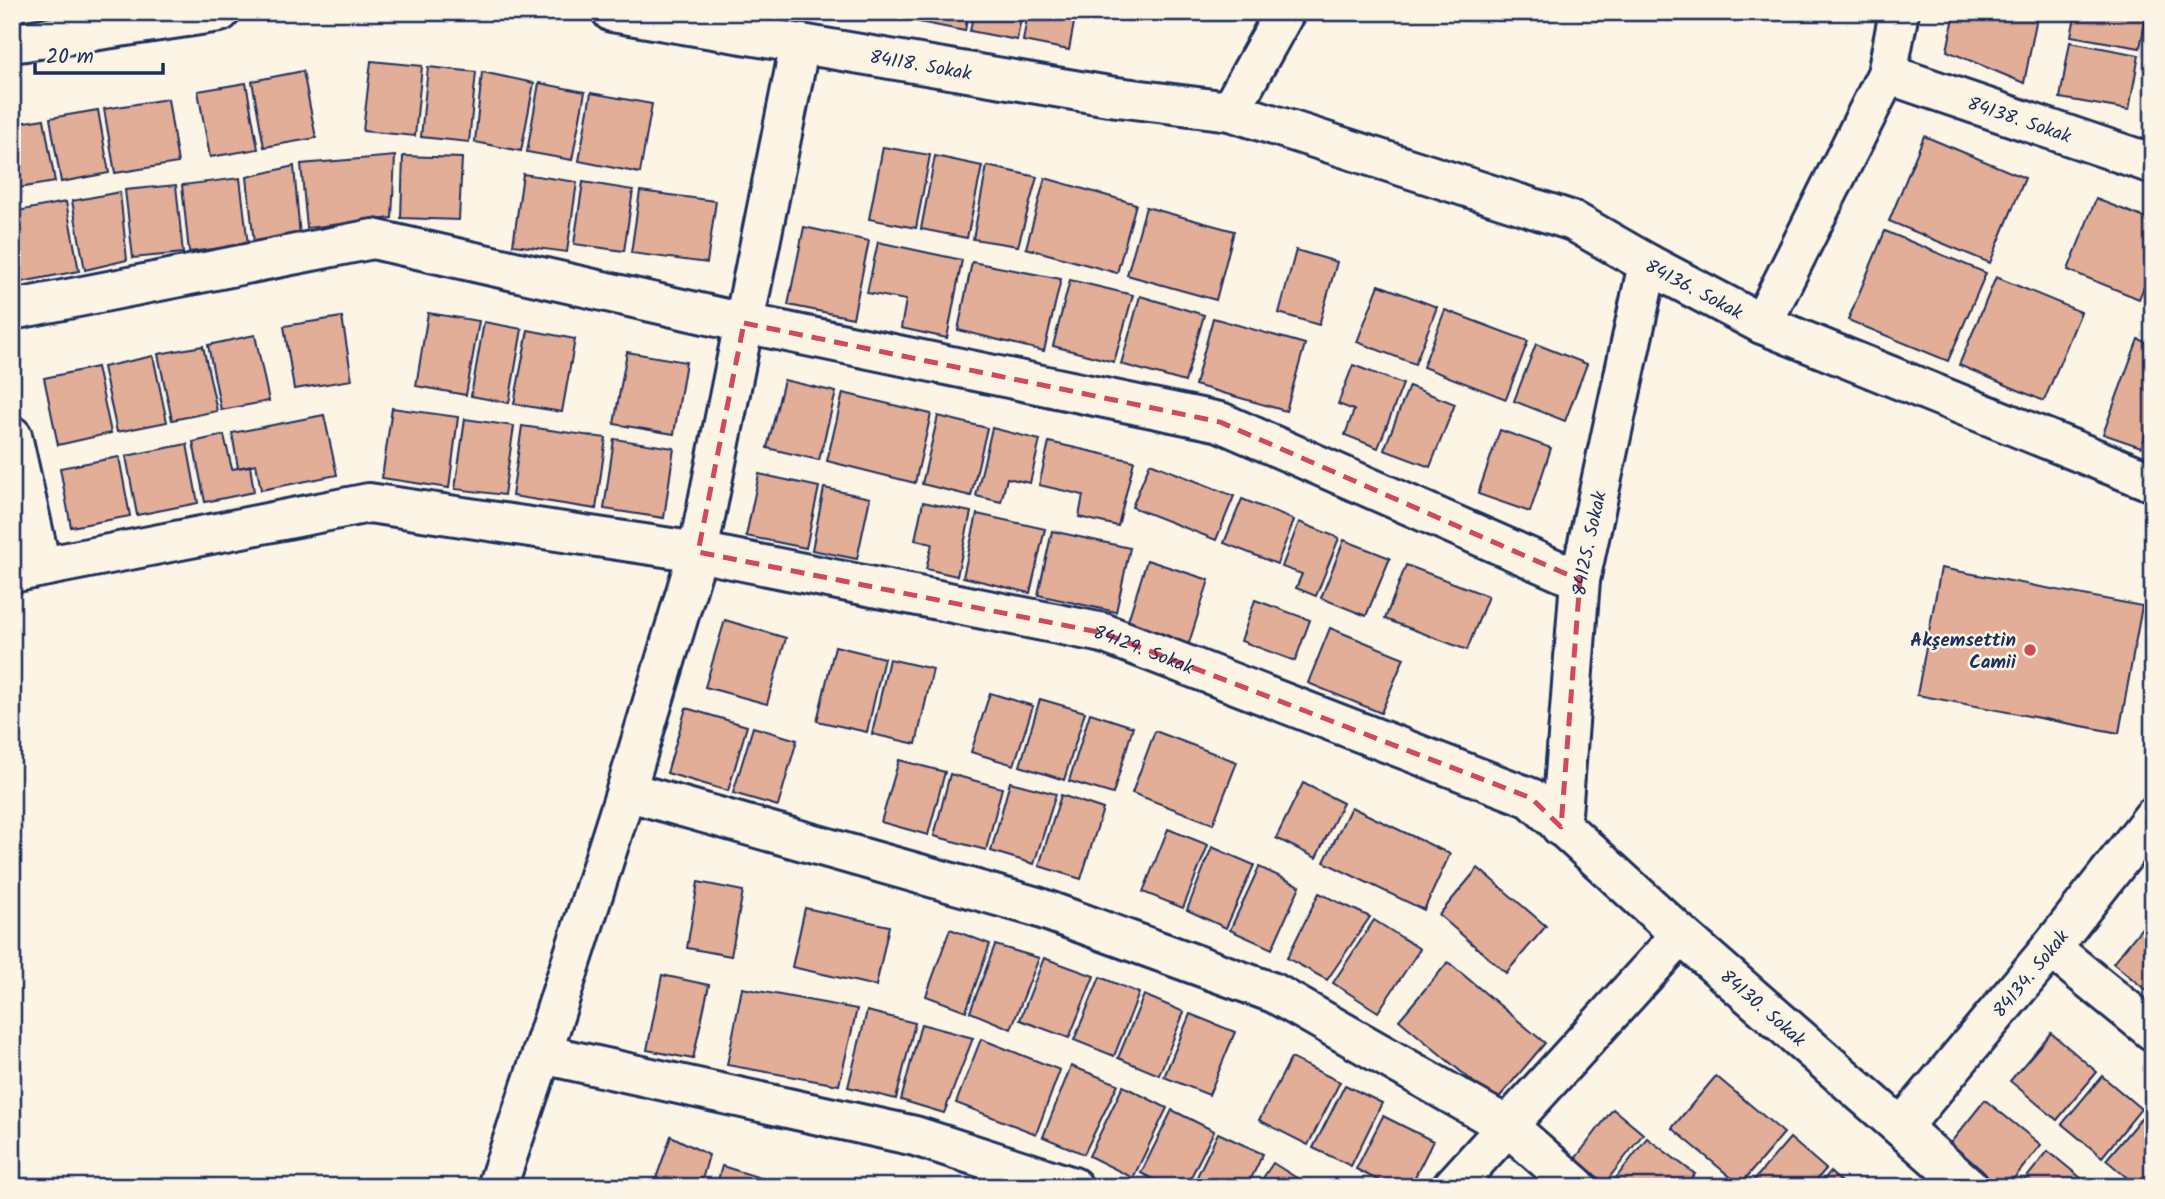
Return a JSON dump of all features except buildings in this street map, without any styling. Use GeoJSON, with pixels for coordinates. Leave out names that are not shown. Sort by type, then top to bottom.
{"type":"FeatureCollection","features":[{"type":"Feature","properties":{"kind":"street"},"geometry":{"type":"LineString","coordinates":[[12,43],[220,12]]}},
{"type":"Feature","properties":{"kind":"street","name":"84118. Sokak"},"geometry":{"type":"LineString","coordinates":[[612,12],[1109,96],[1230,111]]}},
{"type":"Feature","properties":{"kind":"street"},"geometry":{"type":"LineString","coordinates":[[1230,111],[1285,12]]}},
{"type":"Feature","properties":{"kind":"street"},"geometry":{"type":"LineString","coordinates":[[1762,324],[1887,74],[1899,12]]}},
{"type":"Feature","properties":{"kind":"street"},"geometry":{"type":"LineString","coordinates":[[496,1187],[542,1054],[626,791],[698,552],[800,44]]}},
{"type":"Feature","properties":{"kind":"street","name":"84138. Sokak"},"geometry":{"type":"LineString","coordinates":[[1887,74],[2153,164]]}},
{"type":"Feature","properties":{"kind":"street","name":"84136. Sokak"},"geometry":{"type":"LineString","coordinates":[[1230,111],[1573,221],[1762,324],[2153,482]]}},
{"type":"Feature","properties":{"kind":"street"},"geometry":{"type":"LineString","coordinates":[[12,310],[373,239],[744,323],[1220,422],[1580,580]]}},
{"type":"Feature","properties":{"kind":"street","name":"84125. Sokak"},"geometry":{"type":"LineString","coordinates":[[1561,827],[1580,580],[1648,264]]}},
{"type":"Feature","properties":{"kind":"street"},"geometry":{"type":"LineString","coordinates":[[12,436],[27,569]]}},
{"type":"Feature","properties":{"kind":"street","name":"84129. Sokak"},"geometry":{"type":"LineString","coordinates":[[27,569],[369,503],[698,552],[1103,633],[1531,798],[1561,827]]}},
{"type":"Feature","properties":{"kind":"street"},"geometry":{"type":"LineString","coordinates":[[626,791],[1037,907],[1274,993],[1509,1127],[1577,1187]]}},
{"type":"Feature","properties":{"kind":"street","name":"84134. Sokak"},"geometry":{"type":"LineString","coordinates":[[1902,1127],[2051,948],[2153,817]]}},
{"type":"Feature","properties":{"kind":"street","name":"84130. Sokak"},"geometry":{"type":"LineString","coordinates":[[1561,827],[1969,1187]]}},
{"type":"Feature","properties":{"kind":"street"},"geometry":{"type":"LineString","coordinates":[[1452,1187],[1681,935]]}},
{"type":"Feature","properties":{"kind":"street"},"geometry":{"type":"LineString","coordinates":[[2051,948],[2153,1031]]}},
{"type":"Feature","properties":{"kind":"street"},"geometry":{"type":"LineString","coordinates":[[542,1054],[915,1136],[1073,1187]]}},
{"type":"Feature","properties":{"kind":"highlighted area"},"geometry":{"type":"Polygon","coordinates":[[[744,323],[1220,422],[1580,580],[1561,827],[1531,798],[1103,633],[698,552],[744,323]]]}},
{"type":"Feature","properties":{"kind":"place","name":"Akşemsettin Camii"},"geometry":{"type":"Point","coordinates":[2030,650]}}]}
